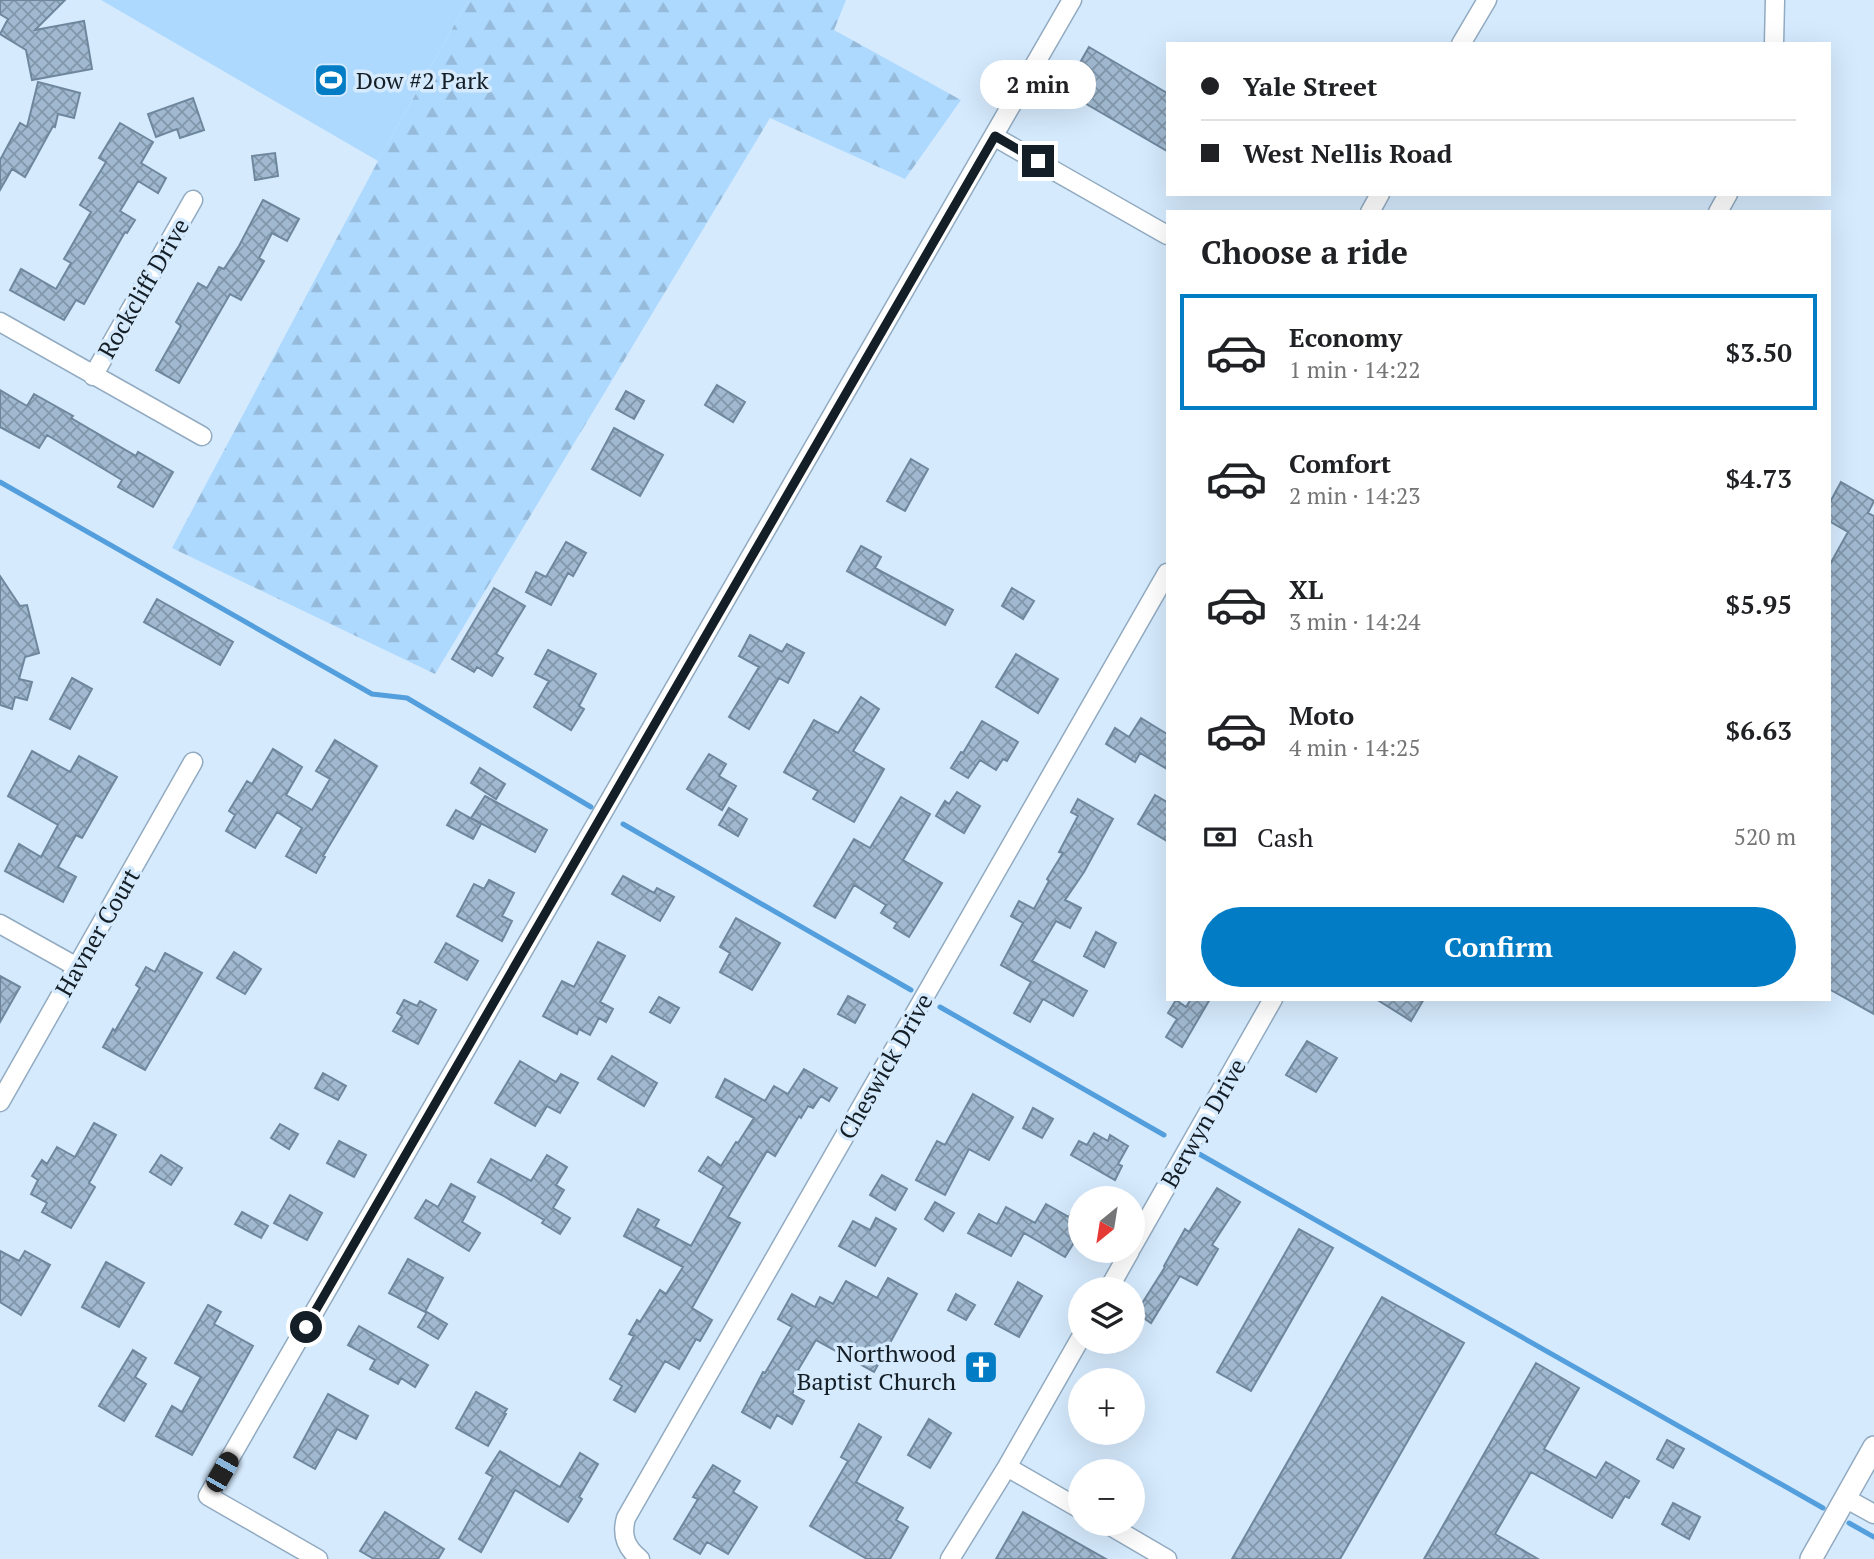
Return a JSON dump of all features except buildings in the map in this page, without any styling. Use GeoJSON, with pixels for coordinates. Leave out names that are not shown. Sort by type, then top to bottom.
{"type":"FeatureCollection","features":[{"type":"Feature","properties":{"kind":"street"},"geometry":{"type":"LineString","coordinates":[[318,1559],[208,1496],[1073,0]]}},
{"type":"Feature","properties":{"kind":"street"},"geometry":{"type":"LineString","coordinates":[[1462,42],[1487,0]]}},
{"type":"Feature","properties":{"kind":"street"},"geometry":{"type":"LineString","coordinates":[[1774,42],[1775,0]]}},
{"type":"Feature","properties":{"kind":"street"},"geometry":{"type":"LineString","coordinates":[[995,136],[1166,234]]}},
{"type":"Feature","properties":{"kind":"street","name":"Rockcliff Drive"},"geometry":{"type":"LineString","coordinates":[[93,376],[193,200]]}},
{"type":"Feature","properties":{"kind":"street"},"geometry":{"type":"LineString","coordinates":[[0,322],[202,436]]}},
{"type":"Feature","properties":{"kind":"street","name":"Cheswick Drive"},"geometry":{"type":"LineString","coordinates":[[640,1559],[625,1541],[626,1518],[1166,575]]}},
{"type":"Feature","properties":{"kind":"street","name":"Havner Court"},"geometry":{"type":"LineString","coordinates":[[0,1102],[194,762]]}},
{"type":"Feature","properties":{"kind":"street"},"geometry":{"type":"LineString","coordinates":[[0,924],[76,967]]}},
{"type":"Feature","properties":{"kind":"street","name":"Berwyn Drive"},"geometry":{"type":"LineString","coordinates":[[1145,1224],[1272,1001]]}},
{"type":"Feature","properties":{"kind":"street"},"geometry":{"type":"LineString","coordinates":[[950,1559],[1007,1467],[1071,1354]]}},
{"type":"Feature","properties":{"kind":"street"},"geometry":{"type":"LineString","coordinates":[[1811,1559],[1874,1447]]}},
{"type":"Feature","properties":{"kind":"street"},"geometry":{"type":"LineString","coordinates":[[1007,1467],[1068,1502]]}},
{"type":"Feature","properties":{"kind":"street"},"geometry":{"type":"LineString","coordinates":[[1845,1498],[1874,1514]]}},
{"type":"Feature","properties":{"kind":"street"},"geometry":{"type":"LineString","coordinates":[[1128,1536],[1167,1559]]}},
{"type":"Feature","properties":{"kind":"green space","name":"Dow #2 Park"},"geometry":{"type":"Polygon","coordinates":[[[101,0],[468,0],[378,161],[101,0]]]}},
{"type":"Feature","properties":{"kind":"green space"},"geometry":{"type":"Polygon","coordinates":[[[468,0],[846,0],[834,30],[961,100],[905,179],[770,118],[435,674],[172,548],[378,161],[468,0]]]}},
{"type":"Feature","properties":{"kind":"waterway"},"geometry":{"type":"LineString","coordinates":[[0,482],[372,694],[407,698],[591,807]]}},
{"type":"Feature","properties":{"kind":"waterway"},"geometry":{"type":"LineString","coordinates":[[623,824],[911,990]]}},
{"type":"Feature","properties":{"kind":"waterway"},"geometry":{"type":"LineString","coordinates":[[940,1007],[1164,1135]]}},
{"type":"Feature","properties":{"kind":"waterway"},"geometry":{"type":"LineString","coordinates":[[1194,1151],[1823,1508]]}},
{"type":"Feature","properties":{"kind":"waterway"},"geometry":{"type":"LineString","coordinates":[[1849,1523],[1874,1537]]}},
{"type":"Feature","properties":{"kind":"place","name":"Dow #2 Park"},"geometry":{"type":"Point","coordinates":[331,80]}},
{"type":"Feature","properties":{"kind":"place","name":"Northwood Baptist Church"},"geometry":{"type":"Point","coordinates":[981,1367]}},
{"type":"Feature","properties":{"kind":"route"},"geometry":{"type":"LineString","coordinates":[[306,1327],[995,136],[1038,161]]}}]}
